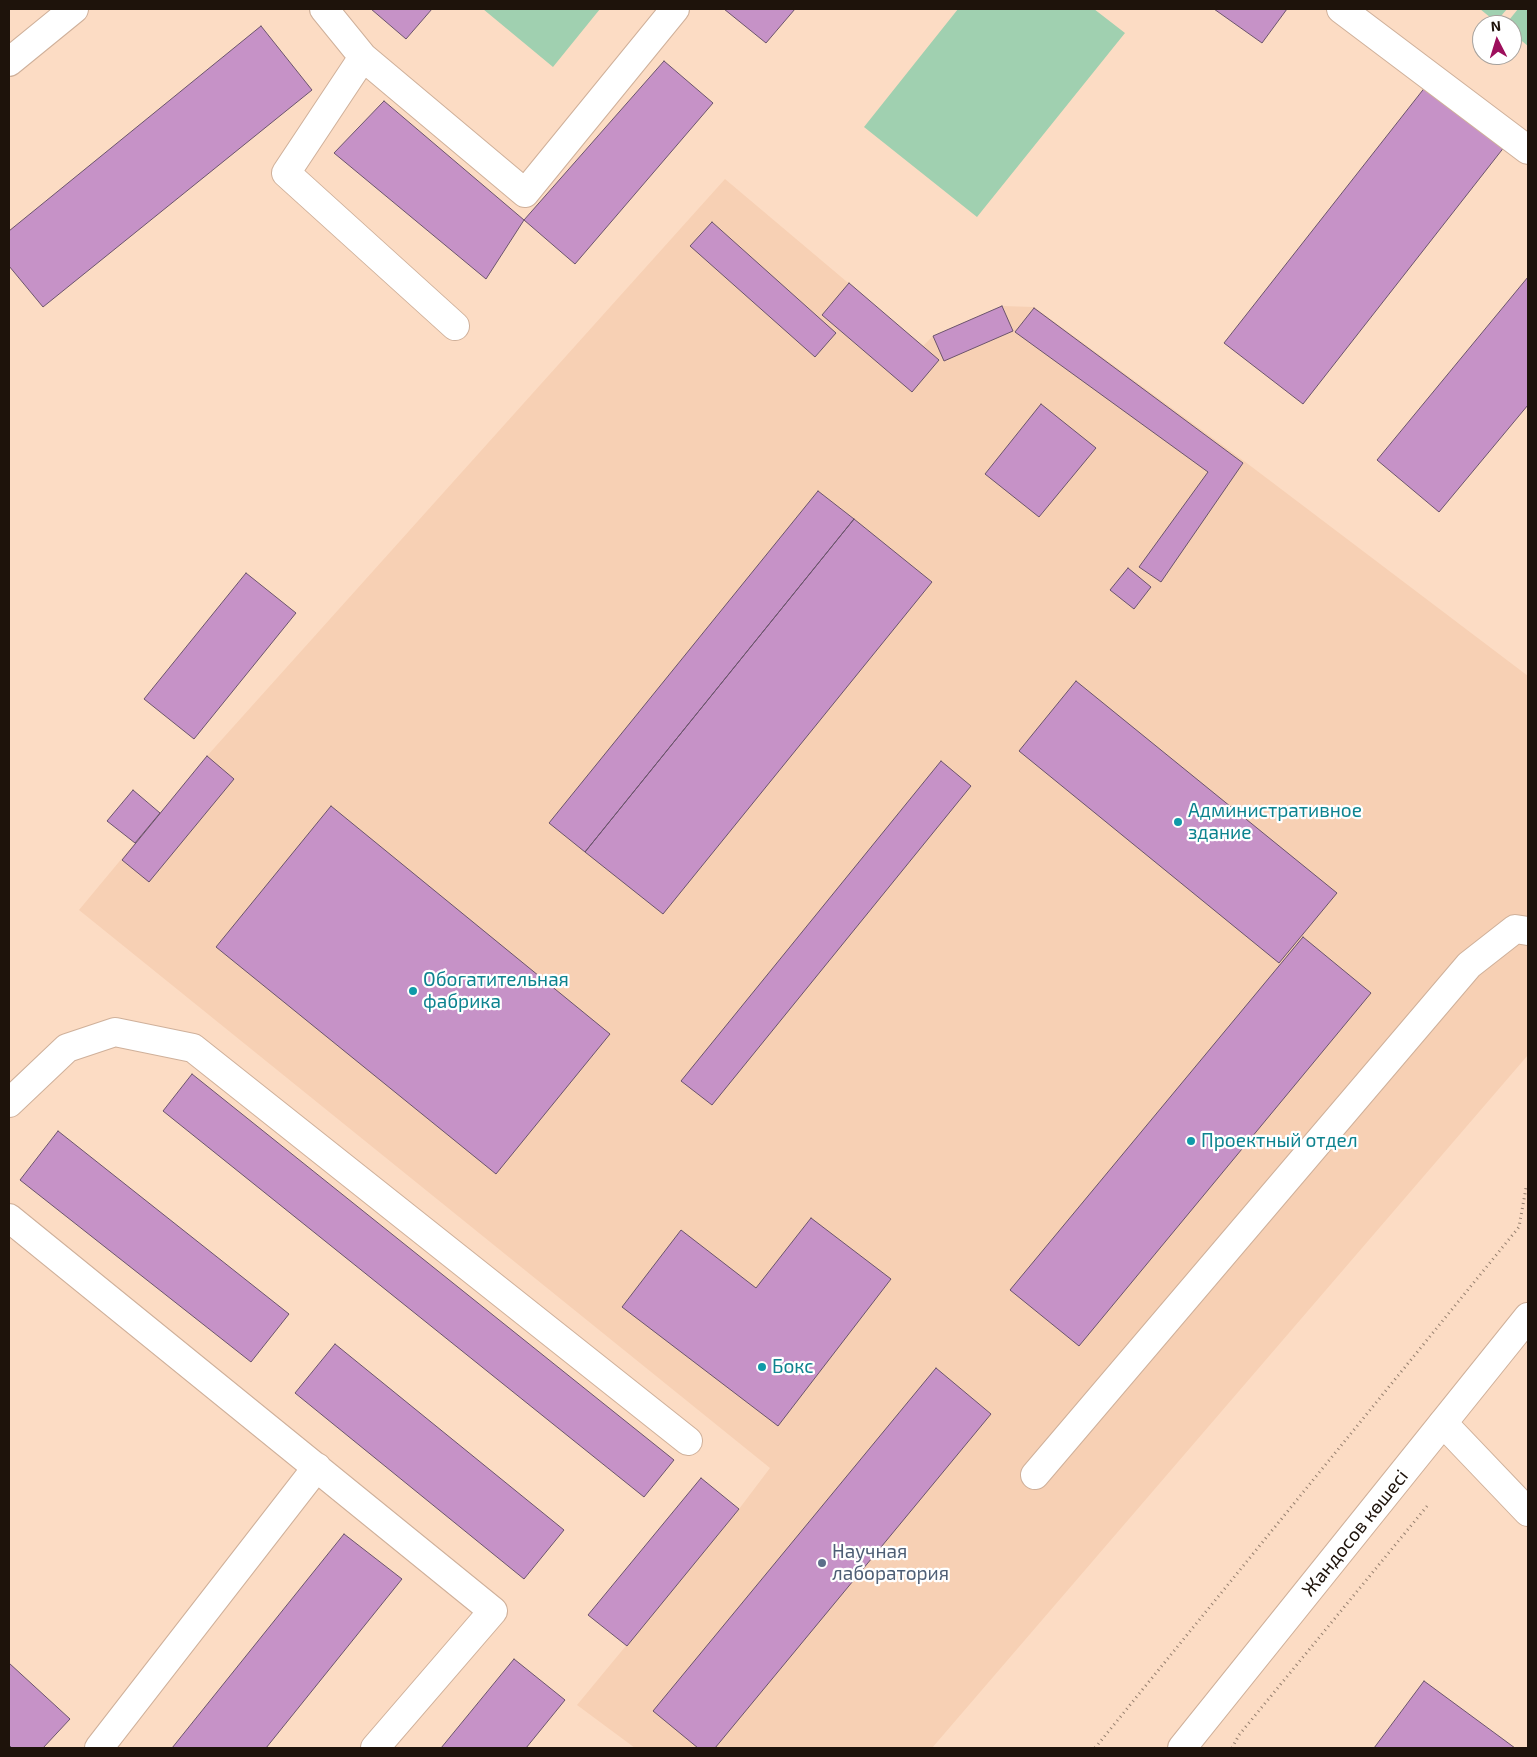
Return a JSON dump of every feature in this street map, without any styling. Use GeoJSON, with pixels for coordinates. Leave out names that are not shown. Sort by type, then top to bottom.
{"type":"FeatureCollection","features":[{"type":"Feature","properties":{"kind":"main road"},"geometry":{"type":"LineString","coordinates":[[9,62],[74,9]]}},
{"type":"Feature","properties":{"kind":"main road"},"geometry":{"type":"LineString","coordinates":[[324,9],[363,57],[525,193],[675,9]]}},
{"type":"Feature","properties":{"kind":"main road"},"geometry":{"type":"LineString","coordinates":[[1341,9],[1528,150]]}},
{"type":"Feature","properties":{"kind":"main road"},"geometry":{"type":"LineString","coordinates":[[363,57],[286,173],[455,326]]}},
{"type":"Feature","properties":{"kind":"main road"},"geometry":{"type":"LineString","coordinates":[[1035,1476],[1469,965],[1515,929],[1528,931]]}},
{"type":"Feature","properties":{"kind":"main road"},"geometry":{"type":"LineString","coordinates":[[9,1103],[67,1048],[115,1032],[193,1048],[688,1441]]}},
{"type":"Feature","properties":{"kind":"main road"},"geometry":{"type":"LineString","coordinates":[[9,1218],[493,1611],[375,1748]]}},
{"type":"Feature","properties":{"kind":"main road","name":"Жандосов көшесі"},"geometry":{"type":"LineString","coordinates":[[1182,1748],[1528,1317]]}},
{"type":"Feature","properties":{"kind":"main road"},"geometry":{"type":"LineString","coordinates":[[1443,1423],[1528,1512]]}},
{"type":"Feature","properties":{"kind":"main road"},"geometry":{"type":"LineString","coordinates":[[99,1748],[317,1467]]}},
{"type":"Feature","properties":{"kind":"path"},"geometry":{"type":"LineString","coordinates":[[1095,1748],[1519,1227],[1528,1185]]}},
{"type":"Feature","properties":{"kind":"path"},"geometry":{"type":"LineString","coordinates":[[1232,1748],[1239,1735],[1428,1504]]}},
{"type":"Feature","properties":{"kind":"shaded area"},"geometry":{"type":"Polygon","coordinates":[[[725,179],[923,346],[933,336],[1002,306],[1034,307],[1248,464],[1528,676],[1528,1055],[932,1748],[635,1748],[577,1705],[739,1509],[770,1468],[79,910],[207,756],[725,179]]]}},
{"type":"Feature","properties":{"kind":"green space"},"geometry":{"type":"Polygon","coordinates":[[[483,9],[600,9],[553,67],[483,9]]]}},
{"type":"Feature","properties":{"kind":"green space"},"geometry":{"type":"Polygon","coordinates":[[[958,9],[1094,9],[1125,33],[977,217],[864,127],[958,9]]]}},
{"type":"Feature","properties":{"kind":"green space"},"geometry":{"type":"Polygon","coordinates":[[[1480,9],[1507,9],[1502,15],[1487,15],[1480,9]]]}},
{"type":"Feature","properties":{"kind":"green space"},"geometry":{"type":"Polygon","coordinates":[[[1518,9],[1528,9],[1528,46],[1522,41],[1522,15],[1513,15],[1518,9]]]}},
{"type":"Feature","properties":{"kind":"building"},"geometry":{"type":"Polygon","coordinates":[[[371,9],[432,9],[406,39],[371,9]]]}},
{"type":"Feature","properties":{"kind":"building"},"geometry":{"type":"Polygon","coordinates":[[[724,9],[795,9],[766,43],[724,9]]]}},
{"type":"Feature","properties":{"kind":"building"},"geometry":{"type":"Polygon","coordinates":[[[1214,9],[1287,9],[1262,43],[1214,9]]]}},
{"type":"Feature","properties":{"kind":"building"},"geometry":{"type":"Polygon","coordinates":[[[261,26],[312,90],[43,307],[9,266],[9,231],[261,26]]]}},
{"type":"Feature","properties":{"kind":"building"},"geometry":{"type":"Polygon","coordinates":[[[664,61],[713,103],[575,264],[524,220],[664,61]]]}},
{"type":"Feature","properties":{"kind":"building"},"geometry":{"type":"Polygon","coordinates":[[[1426,86],[1505,146],[1303,404],[1224,343],[1426,86]]]}},
{"type":"Feature","properties":{"kind":"building"},"geometry":{"type":"Polygon","coordinates":[[[384,101],[524,220],[486,279],[334,153],[384,101]]]}},
{"type":"Feature","properties":{"kind":"building"},"geometry":{"type":"Polygon","coordinates":[[[712,222],[836,333],[815,357],[690,246],[712,222]]]}},
{"type":"Feature","properties":{"kind":"building"},"geometry":{"type":"Polygon","coordinates":[[[1528,277],[1528,405],[1439,512],[1377,460],[1528,277]]]}},
{"type":"Feature","properties":{"kind":"building"},"geometry":{"type":"Polygon","coordinates":[[[849,283],[939,360],[912,392],[822,315],[849,283]]]}},
{"type":"Feature","properties":{"kind":"building"},"geometry":{"type":"Polygon","coordinates":[[[1002,306],[1013,331],[944,361],[933,336],[1002,306]]]}},
{"type":"Feature","properties":{"kind":"building"},"geometry":{"type":"Polygon","coordinates":[[[1034,308],[1243,463],[1161,582],[1139,567],[1208,472],[1015,332],[1034,308]]]}},
{"type":"Feature","properties":{"kind":"building"},"geometry":{"type":"Polygon","coordinates":[[[1041,404],[1096,448],[1039,517],[985,474],[1041,404]]]}},
{"type":"Feature","properties":{"kind":"building"},"geometry":{"type":"Polygon","coordinates":[[[818,491],[854,519],[585,852],[549,823],[818,491]]]}},
{"type":"Feature","properties":{"kind":"building"},"geometry":{"type":"Polygon","coordinates":[[[854,519],[932,582],[663,914],[585,852],[854,519]]]}},
{"type":"Feature","properties":{"kind":"building"},"geometry":{"type":"Polygon","coordinates":[[[1128,568],[1151,587],[1134,609],[1110,590],[1128,568]]]}},
{"type":"Feature","properties":{"kind":"building"},"geometry":{"type":"Polygon","coordinates":[[[246,573],[296,613],[194,739],[144,699],[246,573]]]}},
{"type":"Feature","properties":{"kind":"building","name":"Административное здание"},"geometry":{"type":"Polygon","coordinates":[[[1076,681],[1337,893],[1279,963],[1019,751],[1076,681]]]}},
{"type":"Feature","properties":{"kind":"building"},"geometry":{"type":"Polygon","coordinates":[[[207,756],[234,779],[149,882],[122,860],[207,756]]]}},
{"type":"Feature","properties":{"kind":"building"},"geometry":{"type":"Polygon","coordinates":[[[941,761],[971,786],[712,1105],[681,1081],[941,761]]]}},
{"type":"Feature","properties":{"kind":"building"},"geometry":{"type":"Polygon","coordinates":[[[133,790],[160,813],[135,843],[107,821],[133,790]]]}},
{"type":"Feature","properties":{"kind":"building","name":"Обогатительная фабрика"},"geometry":{"type":"Polygon","coordinates":[[[331,806],[610,1034],[496,1174],[216,947],[331,806]]]}},
{"type":"Feature","properties":{"kind":"building","name":"Проектный отдел"},"geometry":{"type":"Polygon","coordinates":[[[1303,937],[1371,993],[1079,1346],[1010,1290],[1303,937]]]}},
{"type":"Feature","properties":{"kind":"building"},"geometry":{"type":"Polygon","coordinates":[[[192,1074],[674,1460],[644,1497],[163,1111],[192,1074]]]}},
{"type":"Feature","properties":{"kind":"building"},"geometry":{"type":"Polygon","coordinates":[[[58,1131],[289,1314],[251,1362],[20,1180],[58,1131]]]}},
{"type":"Feature","properties":{"kind":"building","name":"Бокс"},"geometry":{"type":"Polygon","coordinates":[[[811,1218],[891,1279],[778,1426],[622,1307],[681,1230],[756,1288],[811,1218]]]}},
{"type":"Feature","properties":{"kind":"building"},"geometry":{"type":"Polygon","coordinates":[[[335,1344],[564,1530],[524,1579],[295,1393],[335,1344]]]}},
{"type":"Feature","properties":{"kind":"building","name":"Научная лаборатория"},"geometry":{"type":"Polygon","coordinates":[[[936,1368],[991,1414],[715,1748],[698,1748],[653,1711],[936,1368]]]}},
{"type":"Feature","properties":{"kind":"building"},"geometry":{"type":"Polygon","coordinates":[[[701,1478],[739,1509],[627,1646],[588,1615],[701,1478]]]}},
{"type":"Feature","properties":{"kind":"building"},"geometry":{"type":"Polygon","coordinates":[[[344,1534],[402,1579],[266,1748],[172,1748],[344,1534]]]}},
{"type":"Feature","properties":{"kind":"building"},"geometry":{"type":"Polygon","coordinates":[[[514,1659],[565,1700],[526,1748],[441,1748],[514,1659]]]}},
{"type":"Feature","properties":{"kind":"building"},"geometry":{"type":"Polygon","coordinates":[[[9,1663],[70,1719],[43,1748],[12,1748],[9,1745],[9,1663]]]}},
{"type":"Feature","properties":{"kind":"building"},"geometry":{"type":"Polygon","coordinates":[[[1424,1681],[1515,1748],[1374,1748],[1424,1681]]]}},
{"type":"Feature","properties":{"kind":"place","name":"Административное здание"},"geometry":{"type":"Point","coordinates":[1178,822]}},
{"type":"Feature","properties":{"kind":"place","name":"Обогатительная фабрика"},"geometry":{"type":"Point","coordinates":[413,991]}},
{"type":"Feature","properties":{"kind":"place","name":"Проектный отдел"},"geometry":{"type":"Point","coordinates":[1191,1141]}},
{"type":"Feature","properties":{"kind":"place","name":"Бокс"},"geometry":{"type":"Point","coordinates":[762,1367]}},
{"type":"Feature","properties":{"kind":"place","name":"Научная лаборатория"},"geometry":{"type":"Point","coordinates":[822,1563]}}]}
